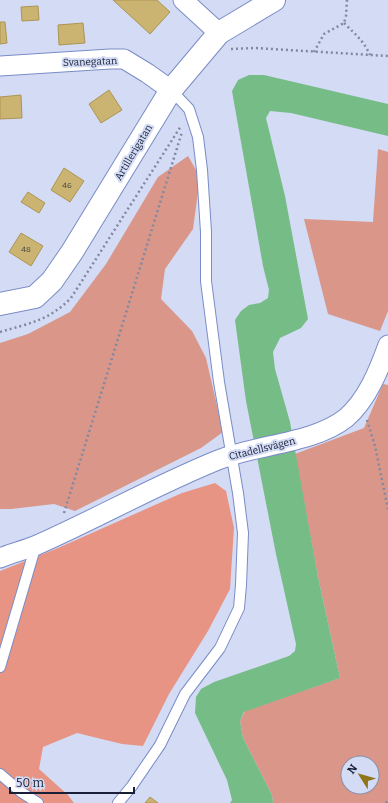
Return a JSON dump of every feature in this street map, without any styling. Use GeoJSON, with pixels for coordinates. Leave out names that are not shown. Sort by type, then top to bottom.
{"type":"FeatureCollection","features":[{"type":"Feature","properties":{"kind":"street"},"geometry":{"type":"LineString","coordinates":[[183,0],[222,42]]}},
{"type":"Feature","properties":{"kind":"street","name":"Artillerigatan"},"geometry":{"type":"LineString","coordinates":[[0,304],[35,297],[52,281],[72,252],[171,90],[222,42],[274,0]]}},
{"type":"Feature","properties":{"kind":"street","name":"Svanegatan"},"geometry":{"type":"LineString","coordinates":[[0,66],[124,59],[171,90]]}},
{"type":"Feature","properties":{"kind":"street","name":"Citadellsvägen"},"geometry":{"type":"LineString","coordinates":[[0,558],[36,545],[157,487],[239,452],[300,438],[331,428],[346,418],[357,407],[368,389],[388,345]]}},
{"type":"Feature","properties":{"kind":"lane"},"geometry":{"type":"LineString","coordinates":[[118,803],[132,786],[160,745],[185,694],[220,648],[239,608],[243,534],[238,493],[239,452],[219,382],[206,281],[206,232],[202,163],[198,136],[189,109],[171,90]]}},
{"type":"Feature","properties":{"kind":"lane"},"geometry":{"type":"LineString","coordinates":[[0,667],[36,545]]}},
{"type":"Feature","properties":{"kind":"lane"},"geometry":{"type":"LineString","coordinates":[[0,774],[21,792],[38,803]]}},
{"type":"Feature","properties":{"kind":"path"},"geometry":{"type":"LineString","coordinates":[[314,52],[324,34],[344,23],[347,0]]}},
{"type":"Feature","properties":{"kind":"path"},"geometry":{"type":"LineString","coordinates":[[344,23],[359,37],[366,46],[370,55]]}},
{"type":"Feature","properties":{"kind":"path"},"geometry":{"type":"LineString","coordinates":[[222,42],[233,48],[388,56]]}},
{"type":"Feature","properties":{"kind":"path"},"geometry":{"type":"LineString","coordinates":[[58,535],[189,109]]}},
{"type":"Feature","properties":{"kind":"path"},"geometry":{"type":"LineString","coordinates":[[357,407],[368,421],[388,509]]}},
{"type":"Feature","properties":{"kind":"shaded area"},"geometry":{"type":"Polygon","coordinates":[[[249,75],[264,75],[388,104],[388,136],[291,113],[270,111],[266,118],[285,196],[308,319],[301,328],[280,338],[273,352],[275,369],[290,422],[318,577],[340,678],[244,712],[240,721],[243,738],[272,795],[273,803],[230,803],[232,800],[227,780],[195,713],[196,697],[201,689],[214,682],[289,656],[295,651],[296,644],[276,554],[246,401],[235,320],[241,311],[249,305],[260,303],[268,298],[269,290],[263,266],[232,91],[238,80],[249,75]]]}},
{"type":"Feature","properties":{"kind":"shaded area"},"geometry":{"type":"Polygon","coordinates":[[[378,149],[388,152],[388,311],[380,331],[328,314],[304,219],[373,222],[378,149]]]}},
{"type":"Feature","properties":{"kind":"shaded area"},"geometry":{"type":"Polygon","coordinates":[[[188,156],[200,177],[193,229],[165,269],[161,299],[192,331],[206,358],[223,432],[201,448],[75,511],[54,504],[0,509],[0,343],[28,334],[70,312],[106,264],[158,177],[188,156]]]}},
{"type":"Feature","properties":{"kind":"shaded area"},"geometry":{"type":"Polygon","coordinates":[[[383,384],[388,385],[388,803],[273,803],[272,795],[243,738],[240,721],[245,711],[340,678],[318,577],[295,454],[364,428],[383,384]]]}},
{"type":"Feature","properties":{"kind":"shaded area"},"geometry":{"type":"Polygon","coordinates":[[[215,483],[226,491],[234,528],[230,589],[208,631],[169,694],[143,746],[122,744],[77,733],[43,747],[39,769],[68,795],[74,803],[0,803],[0,571],[58,548],[182,493],[215,483]]]}},
{"type":"Feature","properties":{"kind":"building"},"geometry":{"type":"Polygon","coordinates":[[[113,0],[157,0],[170,12],[150,34],[113,0]]]}},
{"type":"Feature","properties":{"kind":"building"},"geometry":{"type":"Polygon","coordinates":[[[38,6],[39,20],[22,21],[21,7],[38,6]]]}},
{"type":"Feature","properties":{"kind":"building"},"geometry":{"type":"Polygon","coordinates":[[[0,22],[5,22],[7,43],[0,44],[0,22]]]}},
{"type":"Feature","properties":{"kind":"building"},"geometry":{"type":"Polygon","coordinates":[[[83,23],[85,43],[59,45],[58,25],[83,23]]]}},
{"type":"Feature","properties":{"kind":"building"},"geometry":{"type":"Polygon","coordinates":[[[109,90],[122,110],[101,123],[89,104],[109,90]]]}},
{"type":"Feature","properties":{"kind":"building"},"geometry":{"type":"Polygon","coordinates":[[[21,95],[22,118],[0,119],[0,97],[21,95]]]}},
{"type":"Feature","properties":{"kind":"building"},"geometry":{"type":"Polygon","coordinates":[[[64,168],[84,181],[70,202],[51,190],[64,168]]]}},
{"type":"Feature","properties":{"kind":"building"},"geometry":{"type":"Polygon","coordinates":[[[28,192],[45,203],[39,213],[21,202],[28,192]]]}},
{"type":"Feature","properties":{"kind":"building"},"geometry":{"type":"Polygon","coordinates":[[[21,233],[43,246],[31,266],[9,252],[21,233]]]}},
{"type":"Feature","properties":{"kind":"building"},"geometry":{"type":"Polygon","coordinates":[[[150,797],[158,803],[145,803],[150,797]]]}}]}
